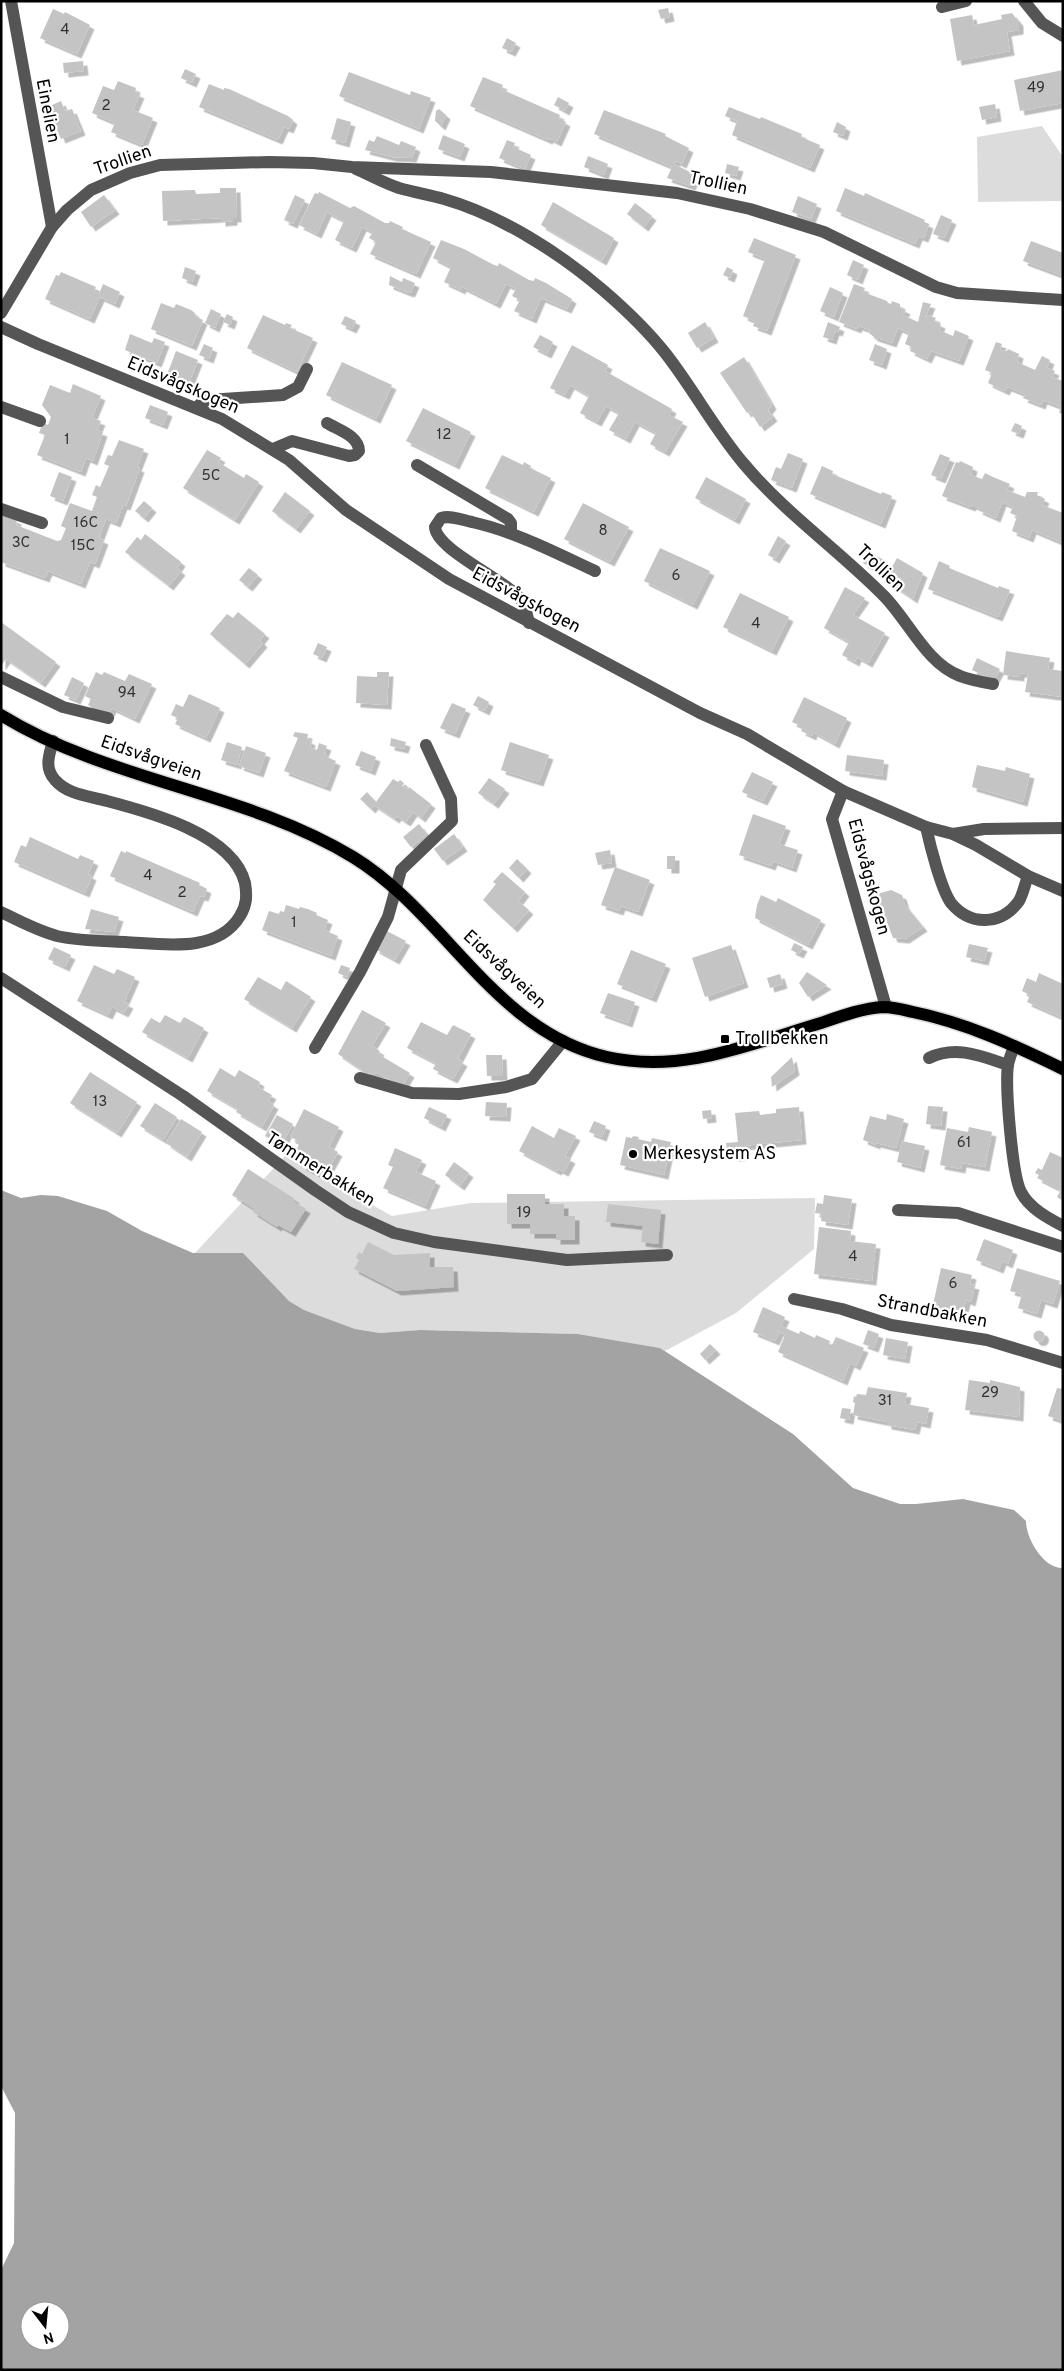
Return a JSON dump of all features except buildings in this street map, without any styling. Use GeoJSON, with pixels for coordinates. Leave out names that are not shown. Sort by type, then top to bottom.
{"type":"FeatureCollection","features":[{"type":"Feature","properties":{"kind":"main road","name":"Eidsvågveien"},"geometry":{"type":"LineString","coordinates":[[1,715],[53,741],[298,829],[352,857],[396,888],[500,996],[519,1013],[563,1041],[603,1057],[626,1061],[681,1062],[738,1049],[842,1016],[886,1007],[962,1024],[1063,1069]]}},
{"type":"Feature","properties":{"kind":"street","name":"Einelien"},"geometry":{"type":"LineString","coordinates":[[11,1],[17,28],[22,72],[52,227]]}},
{"type":"Feature","properties":{"kind":"street"},"geometry":{"type":"LineString","coordinates":[[942,8],[966,1]]}},
{"type":"Feature","properties":{"kind":"street"},"geometry":{"type":"LineString","coordinates":[[1024,1],[1042,23],[1063,36]]}},
{"type":"Feature","properties":{"kind":"street","name":"Trollien"},"geometry":{"type":"LineString","coordinates":[[1,313],[52,227],[67,210],[91,190],[130,173],[160,165],[269,162],[491,172],[599,182],[691,195],[768,214],[824,232],[936,287],[950,291],[978,295],[1063,300]]}},
{"type":"Feature","properties":{"kind":"street","name":"Trollien"},"geometry":{"type":"LineString","coordinates":[[349,167],[397,187],[444,199],[468,208],[531,239],[582,273],[654,340],[744,465],[778,500],[851,563],[904,617],[928,654],[942,666],[959,676],[992,684]]}},
{"type":"Feature","properties":{"kind":"street","name":"Eidsvågskogen"},"geometry":{"type":"LineString","coordinates":[[1,327],[222,419],[289,460],[346,510],[449,579],[700,713],[747,734],[843,791],[832,819],[886,1007]]}},
{"type":"Feature","properties":{"kind":"street"},"geometry":{"type":"LineString","coordinates":[[197,408],[208,400],[283,395],[298,387],[307,369]]}},
{"type":"Feature","properties":{"kind":"street"},"geometry":{"type":"LineString","coordinates":[[1,407],[40,421]]}},
{"type":"Feature","properties":{"kind":"street"},"geometry":{"type":"LineString","coordinates":[[272,449],[292,442],[349,456],[356,455],[359,451],[358,442],[327,423]]}},
{"type":"Feature","properties":{"kind":"street"},"geometry":{"type":"LineString","coordinates":[[417,465],[508,519],[511,533]]}},
{"type":"Feature","properties":{"kind":"street"},"geometry":{"type":"LineString","coordinates":[[1,509],[42,523]]}},
{"type":"Feature","properties":{"kind":"street"},"geometry":{"type":"LineString","coordinates":[[529,623],[522,601],[448,546],[437,534],[435,526],[441,518],[450,517],[511,533],[595,571]]}},
{"type":"Feature","properties":{"kind":"street"},"geometry":{"type":"LineString","coordinates":[[1,677],[63,707],[108,718]]}},
{"type":"Feature","properties":{"kind":"street"},"geometry":{"type":"LineString","coordinates":[[1,912],[40,930],[78,939],[188,944],[204,942],[226,931],[237,921],[245,906],[246,892],[242,873],[222,850],[202,836],[168,820],[63,788],[49,772],[48,760],[53,741]]}},
{"type":"Feature","properties":{"kind":"street"},"geometry":{"type":"LineString","coordinates":[[315,1048],[360,972],[382,928],[401,870],[452,821],[451,799],[426,745]]}},
{"type":"Feature","properties":{"kind":"street"},"geometry":{"type":"LineString","coordinates":[[843,791],[926,827],[953,834],[976,845],[1028,876],[1063,891]]}},
{"type":"Feature","properties":{"kind":"street"},"geometry":{"type":"LineString","coordinates":[[926,827],[934,861],[950,902],[968,918],[987,920],[1007,914],[1020,900],[1028,876]]}},
{"type":"Feature","properties":{"kind":"street"},"geometry":{"type":"LineString","coordinates":[[953,834],[984,829],[1063,828]]}},
{"type":"Feature","properties":{"kind":"street","name":"Tømmerbakken"},"geometry":{"type":"LineString","coordinates":[[1,978],[183,1096],[348,1212],[385,1229],[434,1242],[568,1260],[667,1255]]}},
{"type":"Feature","properties":{"kind":"street"},"geometry":{"type":"LineString","coordinates":[[360,1078],[412,1093],[459,1094],[506,1087],[532,1079],[563,1041]]}},
{"type":"Feature","properties":{"kind":"street"},"geometry":{"type":"LineString","coordinates":[[1014,1046],[1008,1064],[1014,1160],[1020,1191],[1039,1212],[1063,1226]]}},
{"type":"Feature","properties":{"kind":"street"},"geometry":{"type":"LineString","coordinates":[[929,1058],[940,1052],[957,1051],[1008,1064]]}},
{"type":"Feature","properties":{"kind":"street"},"geometry":{"type":"LineString","coordinates":[[898,1210],[958,1213],[1063,1247]]}},
{"type":"Feature","properties":{"kind":"street","name":"Strandbakken"},"geometry":{"type":"LineString","coordinates":[[794,1299],[842,1309],[891,1325],[987,1340],[1063,1363]]}},
{"type":"Feature","properties":{"kind":"shaded area"},"geometry":{"type":"Polygon","coordinates":[[[1042,126],[1063,157],[1063,201],[978,202],[977,137],[1042,126]]]}},
{"type":"Feature","properties":{"kind":"shaded area"},"geometry":{"type":"Polygon","coordinates":[[[285,1156],[392,1216],[471,1203],[815,1198],[814,1249],[736,1313],[665,1351],[660,1348],[578,1334],[420,1330],[380,1333],[355,1329],[304,1310],[289,1301],[276,1289],[195,1253],[285,1156]]]}},
{"type":"Feature","properties":{"kind":"shaded area"},"geometry":{"type":"Polygon","coordinates":[[[1,1190],[21,1198],[41,1195],[58,1196],[107,1211],[142,1231],[193,1253],[243,1253],[289,1301],[304,1310],[355,1329],[380,1333],[420,1330],[578,1334],[660,1348],[793,1434],[853,1488],[900,1504],[963,1499],[1014,1510],[1026,1521],[1029,1536],[1037,1552],[1049,1564],[1063,1568],[1063,2370],[1,2370],[1,2270],[14,2243],[15,2113],[1,2086],[1,1190]]]}},
{"type":"Feature","properties":{"kind":"place","name":"Trollbekken"},"geometry":{"type":"Point","coordinates":[725,1039]}},
{"type":"Feature","properties":{"kind":"place","name":"Merkesystem AS"},"geometry":{"type":"Point","coordinates":[633,1154]}}]}
